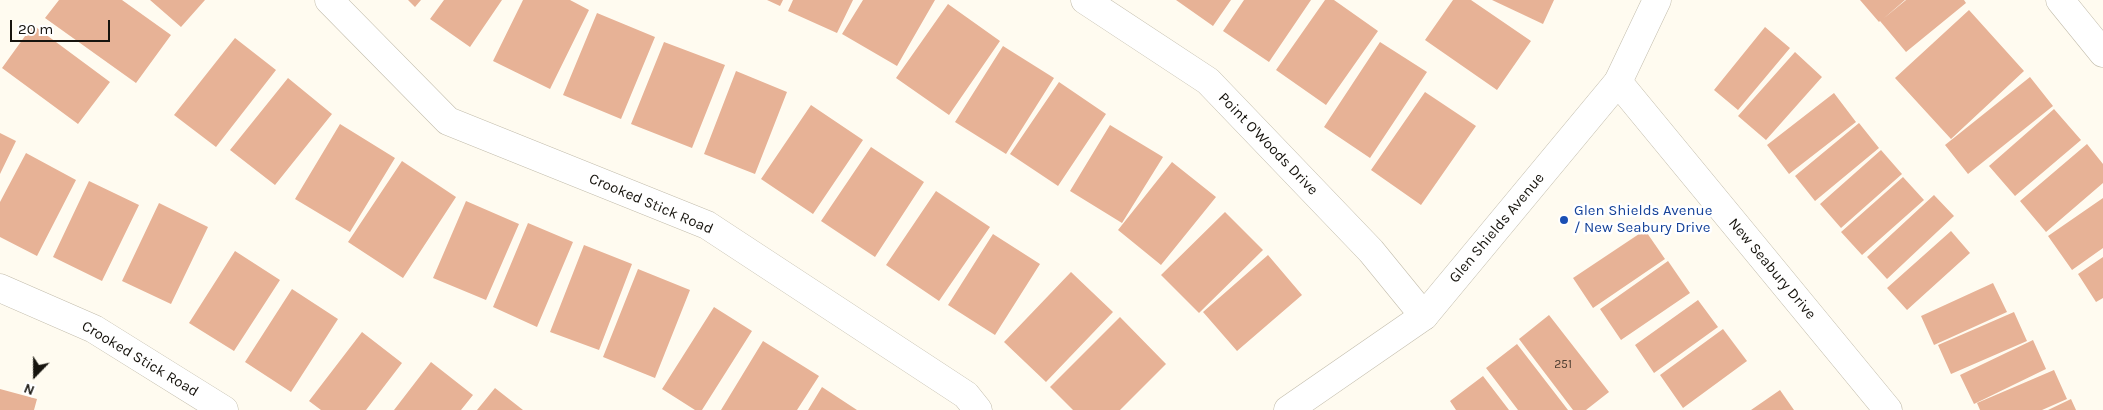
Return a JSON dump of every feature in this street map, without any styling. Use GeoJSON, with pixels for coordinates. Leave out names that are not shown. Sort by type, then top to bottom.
{"type":"FeatureCollection","features":[{"type":"Feature","properties":{"kind":"street","name":"Crooked Stick Road"},"geometry":{"type":"LineString","coordinates":[[329,0],[448,121],[707,225],[966,395],[978,410]]}},
{"type":"Feature","properties":{"kind":"street","name":"Point O'Woods Drive"},"geometry":{"type":"LineString","coordinates":[[1085,0],[1208,81],[1371,251],[1424,316]]}},
{"type":"Feature","properties":{"kind":"street","name":"Glen Shields Avenue"},"geometry":{"type":"LineString","coordinates":[[1288,410],[1424,316],[1618,82],[1657,0]]}},
{"type":"Feature","properties":{"kind":"street"},"geometry":{"type":"LineString","coordinates":[[2060,0],[2103,53]]}},
{"type":"Feature","properties":{"kind":"street","name":"New Seabury Drive"},"geometry":{"type":"LineString","coordinates":[[1618,82],[1888,410]]}},
{"type":"Feature","properties":{"kind":"street","name":"Crooked Stick Road"},"geometry":{"type":"LineString","coordinates":[[0,288],[94,329],[224,410]]}},
{"type":"Feature","properties":{"kind":"building"},"geometry":{"type":"Polygon","coordinates":[[[59,0],[122,0],[171,35],[136,83],[45,18],[59,0]]]}},
{"type":"Feature","properties":{"kind":"building"},"geometry":{"type":"Polygon","coordinates":[[[150,0],[205,0],[181,27],[150,0]]]}},
{"type":"Feature","properties":{"kind":"building"},"geometry":{"type":"Polygon","coordinates":[[[408,0],[421,0],[415,7],[408,0]]]}},
{"type":"Feature","properties":{"kind":"building"},"geometry":{"type":"Polygon","coordinates":[[[444,0],[502,0],[470,47],[430,19],[444,0]]]}},
{"type":"Feature","properties":{"kind":"building"},"geometry":{"type":"Polygon","coordinates":[[[523,0],[570,0],[589,10],[550,89],[493,61],[523,0]]]}},
{"type":"Feature","properties":{"kind":"building"},"geometry":{"type":"Polygon","coordinates":[[[767,0],[783,0],[780,6],[767,0]]]}},
{"type":"Feature","properties":{"kind":"building"},"geometry":{"type":"Polygon","coordinates":[[[793,0],[853,0],[837,33],[788,11],[793,0]]]}},
{"type":"Feature","properties":{"kind":"building"},"geometry":{"type":"Polygon","coordinates":[[[863,0],[935,0],[897,66],[842,34],[863,0]]]}},
{"type":"Feature","properties":{"kind":"building"},"geometry":{"type":"Polygon","coordinates":[[[1176,0],[1231,0],[1213,26],[1176,0]]]}},
{"type":"Feature","properties":{"kind":"building"},"geometry":{"type":"Polygon","coordinates":[[[1244,0],[1311,0],[1269,62],[1223,31],[1244,0]]]}},
{"type":"Feature","properties":{"kind":"building"},"geometry":{"type":"Polygon","coordinates":[[[1325,0],[1334,0],[1378,31],[1326,105],[1276,70],[1325,0]]]}},
{"type":"Feature","properties":{"kind":"building"},"geometry":{"type":"Polygon","coordinates":[[[1453,0],[1471,0],[1531,41],[1497,90],[1425,40],[1453,0]]]}},
{"type":"Feature","properties":{"kind":"building"},"geometry":{"type":"Polygon","coordinates":[[[1492,0],[1554,0],[1543,24],[1492,0]]]}},
{"type":"Feature","properties":{"kind":"building"},"geometry":{"type":"Polygon","coordinates":[[[1860,0],[1905,0],[1883,19],[1906,0],[1964,0],[1966,3],[1906,52],[1860,0]]]}},
{"type":"Feature","properties":{"kind":"building"},"geometry":{"type":"Polygon","coordinates":[[[948,4],[1000,41],[949,115],[896,78],[948,4]]]}},
{"type":"Feature","properties":{"kind":"building"},"geometry":{"type":"Polygon","coordinates":[[[1969,10],[2024,71],[1951,139],[1895,78],[1969,10]]]}},
{"type":"Feature","properties":{"kind":"building"},"geometry":{"type":"Polygon","coordinates":[[[597,13],[655,37],[621,119],[563,95],[597,13]]]}},
{"type":"Feature","properties":{"kind":"building"},"geometry":{"type":"Polygon","coordinates":[[[33,25],[110,82],[78,124],[2,68],[33,25]]]}},
{"type":"Feature","properties":{"kind":"building"},"geometry":{"type":"Polygon","coordinates":[[[1765,27],[1790,48],[1738,110],[1714,90],[1765,27]]]}},
{"type":"Feature","properties":{"kind":"building"},"geometry":{"type":"Polygon","coordinates":[[[235,38],[276,70],[216,147],[174,115],[235,38]]]}},
{"type":"Feature","properties":{"kind":"building"},"geometry":{"type":"Polygon","coordinates":[[[664,42],[725,65],[692,148],[631,124],[664,42]]]}},
{"type":"Feature","properties":{"kind":"building"},"geometry":{"type":"Polygon","coordinates":[[[1380,42],[1427,72],[1370,158],[1324,127],[1380,42]]]}},
{"type":"Feature","properties":{"kind":"building"},"geometry":{"type":"Polygon","coordinates":[[[1003,46],[1054,78],[1006,154],[955,122],[1003,46]]]}},
{"type":"Feature","properties":{"kind":"building"},"geometry":{"type":"Polygon","coordinates":[[[1795,52],[1822,77],[1766,140],[1738,116],[1795,52]]]}},
{"type":"Feature","properties":{"kind":"building"},"geometry":{"type":"Polygon","coordinates":[[[736,71],[787,92],[755,174],[704,154],[736,71]]]}},
{"type":"Feature","properties":{"kind":"building"},"geometry":{"type":"Polygon","coordinates":[[[2030,77],[2053,106],[1968,174],[1945,145],[2030,77]]]}},
{"type":"Feature","properties":{"kind":"building"},"geometry":{"type":"Polygon","coordinates":[[[288,78],[332,114],[275,185],[230,150],[288,78]]]}},
{"type":"Feature","properties":{"kind":"building"},"geometry":{"type":"Polygon","coordinates":[[[1059,82],[1106,114],[1058,186],[1010,154],[1059,82]]]}},
{"type":"Feature","properties":{"kind":"building"},"geometry":{"type":"Polygon","coordinates":[[[1425,92],[1476,126],[1421,205],[1371,170],[1425,92]]]}},
{"type":"Feature","properties":{"kind":"building"},"geometry":{"type":"Polygon","coordinates":[[[1834,93],[1856,122],[1789,174],[1767,145],[1834,93]]]}},
{"type":"Feature","properties":{"kind":"building"},"geometry":{"type":"Polygon","coordinates":[[[811,105],[863,140],[813,214],[761,179],[811,105]]]}},
{"type":"Feature","properties":{"kind":"building"},"geometry":{"type":"Polygon","coordinates":[[[2054,109],[2081,140],[2015,196],[1989,166],[2054,109]]]}},
{"type":"Feature","properties":{"kind":"building"},"geometry":{"type":"Polygon","coordinates":[[[1859,123],[1879,148],[1815,201],[1795,176],[1859,123]]]}},
{"type":"Feature","properties":{"kind":"building"},"geometry":{"type":"Polygon","coordinates":[[[340,124],[395,158],[350,232],[295,199],[340,124]]]}},
{"type":"Feature","properties":{"kind":"building"},"geometry":{"type":"Polygon","coordinates":[[[1110,125],[1163,157],[1122,223],[1070,191],[1110,125]]]}},
{"type":"Feature","properties":{"kind":"building"},"geometry":{"type":"Polygon","coordinates":[[[0,133],[16,141],[0,174],[0,133]]]}},
{"type":"Feature","properties":{"kind":"building"},"geometry":{"type":"Polygon","coordinates":[[[2087,144],[2103,164],[2103,183],[2046,232],[2020,201],[2087,144]]]}},
{"type":"Feature","properties":{"kind":"building"},"geometry":{"type":"Polygon","coordinates":[[[871,147],[924,182],[875,257],[821,221],[871,147]]]}},
{"type":"Feature","properties":{"kind":"building"},"geometry":{"type":"Polygon","coordinates":[[[1881,150],[1902,174],[1841,228],[1820,204],[1881,150]]]}},
{"type":"Feature","properties":{"kind":"building"},"geometry":{"type":"Polygon","coordinates":[[[26,153],[76,180],[37,256],[0,237],[0,202],[26,153]]]}},
{"type":"Feature","properties":{"kind":"building"},"geometry":{"type":"Polygon","coordinates":[[[402,161],[456,197],[403,278],[348,242],[402,161]]]}},
{"type":"Feature","properties":{"kind":"building"},"geometry":{"type":"Polygon","coordinates":[[[1172,162],[1216,197],[1161,265],[1118,230],[1172,162]]]}},
{"type":"Feature","properties":{"kind":"building"},"geometry":{"type":"Polygon","coordinates":[[[1903,177],[1924,200],[1862,255],[1841,232],[1903,177]]]}},
{"type":"Feature","properties":{"kind":"building"},"geometry":{"type":"Polygon","coordinates":[[[89,181],[139,205],[102,281],[53,257],[89,181]]]}},
{"type":"Feature","properties":{"kind":"building"},"geometry":{"type":"Polygon","coordinates":[[[936,191],[990,227],[939,301],[886,265],[936,191]]]}},
{"type":"Feature","properties":{"kind":"building"},"geometry":{"type":"Polygon","coordinates":[[[1934,195],[1954,216],[1887,279],[1867,257],[1934,195]]]}},
{"type":"Feature","properties":{"kind":"building"},"geometry":{"type":"Polygon","coordinates":[[[2103,198],[2103,248],[2072,270],[2048,236],[2103,198]]]}},
{"type":"Feature","properties":{"kind":"building"},"geometry":{"type":"Polygon","coordinates":[[[466,201],[519,224],[486,300],[433,278],[466,201]]]}},
{"type":"Feature","properties":{"kind":"building"},"geometry":{"type":"Polygon","coordinates":[[[159,203],[208,227],[171,304],[122,281],[159,203]]]}},
{"type":"Feature","properties":{"kind":"building"},"geometry":{"type":"Polygon","coordinates":[[[1225,212],[1263,250],[1199,313],[1161,275],[1225,212]]]}},
{"type":"Feature","properties":{"kind":"building"},"geometry":{"type":"Polygon","coordinates":[[[528,223],[573,242],[537,327],[493,307],[528,223]]]}},
{"type":"Feature","properties":{"kind":"building"},"geometry":{"type":"Polygon","coordinates":[[[1645,230],[1665,259],[1593,308],[1573,278],[1645,230]]]}},
{"type":"Feature","properties":{"kind":"building"},"geometry":{"type":"Polygon","coordinates":[[[1951,231],[1970,253],[1907,310],[1887,288],[1951,231]]]}},
{"type":"Feature","properties":{"kind":"building"},"geometry":{"type":"Polygon","coordinates":[[[993,234],[1040,264],[995,335],[948,305],[993,234]]]}},
{"type":"Feature","properties":{"kind":"building"},"geometry":{"type":"Polygon","coordinates":[[[584,245],[632,264],[599,350],[550,332],[584,245]]]}},
{"type":"Feature","properties":{"kind":"building"},"geometry":{"type":"Polygon","coordinates":[[[235,251],[280,280],[234,351],[189,323],[235,251]]]}},
{"type":"Feature","properties":{"kind":"building"},"geometry":{"type":"Polygon","coordinates":[[[1268,255],[1302,295],[1237,351],[1203,312],[1268,255]]]}},
{"type":"Feature","properties":{"kind":"building"},"geometry":{"type":"Polygon","coordinates":[[[2103,257],[2103,298],[2096,302],[2078,274],[2103,257]]]}},
{"type":"Feature","properties":{"kind":"building"},"geometry":{"type":"Polygon","coordinates":[[[1668,261],[1690,293],[1621,340],[1600,309],[1668,261]]]}},
{"type":"Feature","properties":{"kind":"building"},"geometry":{"type":"Polygon","coordinates":[[[638,269],[690,290],[655,378],[603,357],[638,269]]]}},
{"type":"Feature","properties":{"kind":"building"},"geometry":{"type":"Polygon","coordinates":[[[1071,272],[1113,312],[1046,382],[1004,342],[1071,272]]]}},
{"type":"Feature","properties":{"kind":"building"},"geometry":{"type":"Polygon","coordinates":[[[1993,283],[2007,312],[1934,345],[1921,316],[1993,283]]]}},
{"type":"Feature","properties":{"kind":"building"},"geometry":{"type":"Polygon","coordinates":[[[292,289],[338,319],[291,392],[245,362],[292,289]]]}},
{"type":"Feature","properties":{"kind":"building"},"geometry":{"type":"Polygon","coordinates":[[[1698,300],[1718,327],[1654,373],[1635,345],[1698,300]]]}},
{"type":"Feature","properties":{"kind":"building"},"geometry":{"type":"Polygon","coordinates":[[[714,307],[752,331],[702,410],[695,410],[662,389],[714,307]]]}},
{"type":"Feature","properties":{"kind":"building"},"geometry":{"type":"Polygon","coordinates":[[[2014,312],[2027,341],[1951,374],[1938,345],[2014,312]]]}},
{"type":"Feature","properties":{"kind":"building"},"geometry":{"type":"Polygon","coordinates":[[[1549,315],[1609,392],[1586,410],[1573,410],[1519,339],[1549,315]]]}},
{"type":"Feature","properties":{"kind":"building"},"geometry":{"type":"Polygon","coordinates":[[[1120,317],[1166,364],[1120,410],[1073,410],[1050,387],[1120,317]]]}},
{"type":"Feature","properties":{"kind":"building"},"geometry":{"type":"Polygon","coordinates":[[[1723,329],[1747,361],[1683,408],[1660,375],[1723,329]]]}},
{"type":"Feature","properties":{"kind":"building"},"geometry":{"type":"Polygon","coordinates":[[[362,332],[402,363],[366,410],[321,410],[309,401],[362,332]]]}},
{"type":"Feature","properties":{"kind":"building"},"geometry":{"type":"Polygon","coordinates":[[[2033,340],[2046,369],[1974,404],[1960,375],[2033,340]]]}},
{"type":"Feature","properties":{"kind":"building"},"geometry":{"type":"Polygon","coordinates":[[[763,341],[819,376],[797,410],[721,410],[763,341]]]}},
{"type":"Feature","properties":{"kind":"building"},"geometry":{"type":"Polygon","coordinates":[[[1517,344],[1568,410],[1518,410],[1486,368],[1517,344]]]}},
{"type":"Feature","properties":{"kind":"building"},"geometry":{"type":"Polygon","coordinates":[[[431,362],[473,395],[461,410],[394,410],[431,362]]]}},
{"type":"Feature","properties":{"kind":"building"},"geometry":{"type":"Polygon","coordinates":[[[2054,370],[2067,399],[2042,410],[1980,410],[1977,403],[2054,370]]]}},
{"type":"Feature","properties":{"kind":"building"},"geometry":{"type":"Polygon","coordinates":[[[1483,376],[1509,410],[1456,410],[1450,401],[1483,376]]]}},
{"type":"Feature","properties":{"kind":"building"},"geometry":{"type":"Polygon","coordinates":[[[822,387],[857,410],[808,410],[822,387]]]}},
{"type":"Feature","properties":{"kind":"building"},"geometry":{"type":"Polygon","coordinates":[[[495,388],[523,410],[477,410],[495,388]]]}},
{"type":"Feature","properties":{"kind":"building"},"geometry":{"type":"Polygon","coordinates":[[[0,389],[37,399],[34,410],[0,410],[0,389]]]}},
{"type":"Feature","properties":{"kind":"building"},"geometry":{"type":"Polygon","coordinates":[[[1780,390],[1794,410],[1751,410],[1780,390]]]}},
{"type":"Feature","properties":{"kind":"building"},"geometry":{"type":"Polygon","coordinates":[[[2071,399],[2076,410],[2048,410],[2071,399]]]}},
{"type":"Feature","properties":{"kind":"place","name":"Glen Shields Avenue / New Seabury Drive"},"geometry":{"type":"Point","coordinates":[1564,220]}}]}
